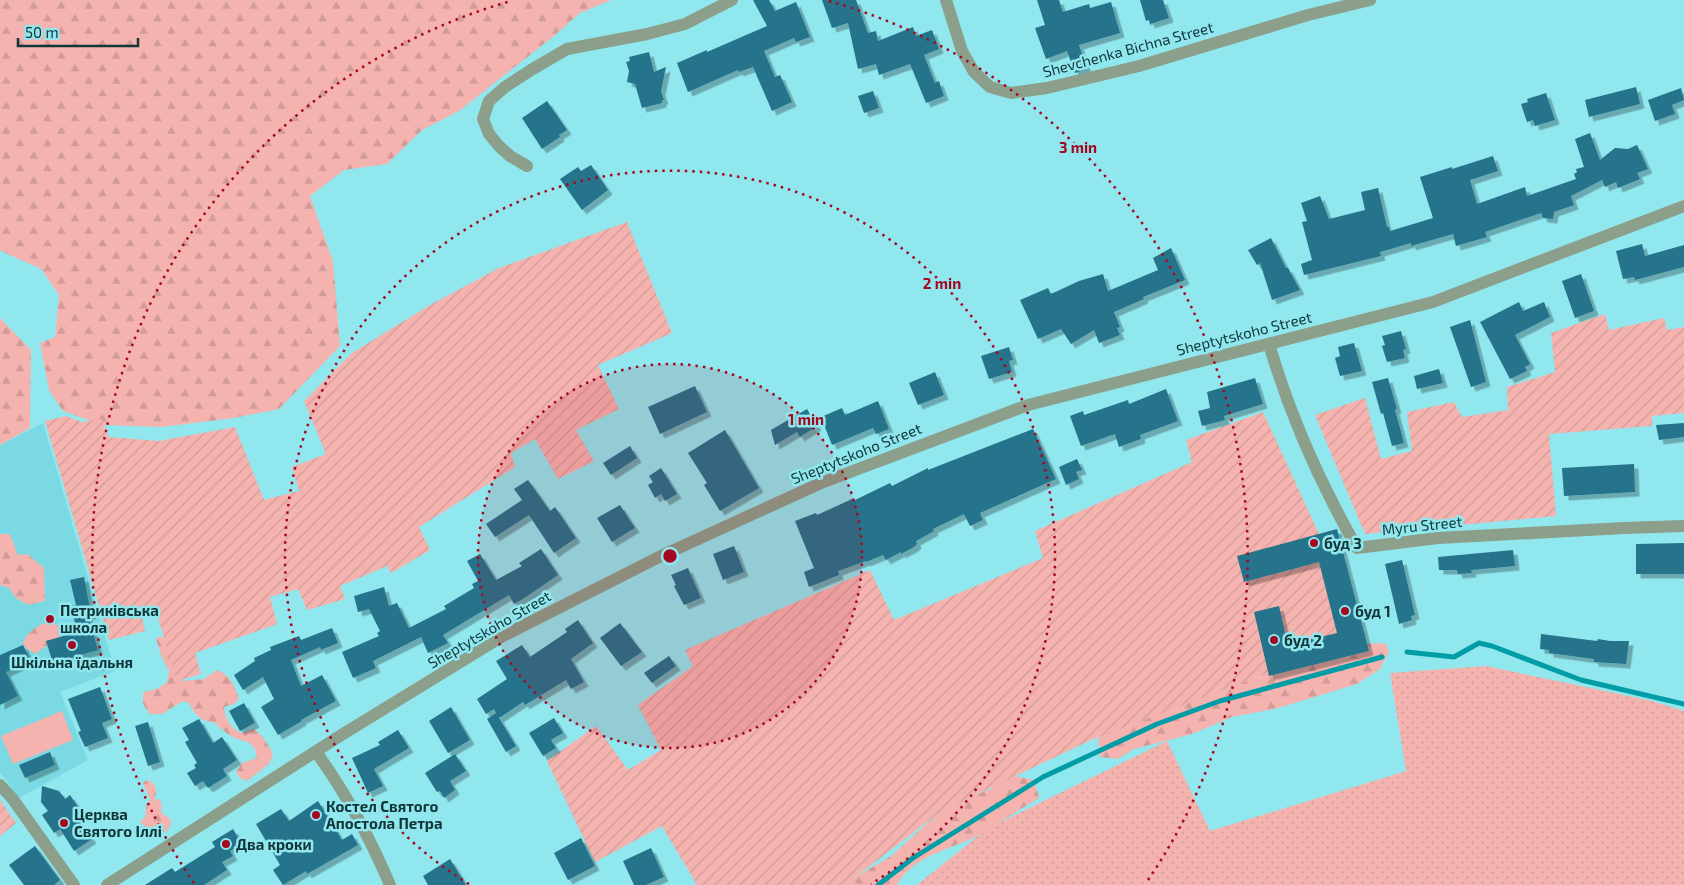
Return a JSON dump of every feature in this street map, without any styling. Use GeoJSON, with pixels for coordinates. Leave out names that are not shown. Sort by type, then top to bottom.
{"type":"FeatureCollection","features":[{"type":"Feature","properties":{"kind":"street"},"geometry":{"type":"LineString","coordinates":[[527,166],[510,156],[499,146],[489,134],[484,119],[489,101],[505,87],[530,70],[567,50],[647,34],[684,24],[732,0]]}},
{"type":"Feature","properties":{"kind":"street","name":"Shevchenka Bichna Street"},"geometry":{"type":"LineString","coordinates":[[946,0],[962,51],[974,72],[990,86],[1011,93],[1047,88],[1139,66],[1308,15],[1370,0]]}},
{"type":"Feature","properties":{"kind":"street","name":"Sheptytskoho Street"},"geometry":{"type":"LineString","coordinates":[[107,885],[503,636],[661,556],[821,483],[1028,405],[1433,302],[1684,206]]}},
{"type":"Feature","properties":{"kind":"street","name":"Myru Street"},"geometry":{"type":"LineString","coordinates":[[1268,344],[1275,370],[1300,435],[1330,500],[1356,548],[1438,538],[1684,526]]}},
{"type":"Feature","properties":{"kind":"street"},"geometry":{"type":"LineString","coordinates":[[316,752],[371,841],[390,885]]}},
{"type":"Feature","properties":{"kind":"street"},"geometry":{"type":"LineString","coordinates":[[0,785],[12,798],[74,885]]}},
{"type":"Feature","properties":{"kind":"shaded area","name":"Петриківська школа"},"geometry":{"type":"Polygon","coordinates":[[[43,423],[115,671],[60,692],[88,760],[19,798],[0,772],[0,445],[43,423]]]}},
{"type":"Feature","properties":{"kind":"green space"},"geometry":{"type":"Polygon","coordinates":[[[0,0],[611,0],[580,13],[554,36],[459,111],[422,130],[387,164],[344,170],[310,196],[333,261],[340,346],[279,409],[234,418],[161,427],[102,425],[63,411],[49,390],[40,343],[55,337],[59,295],[41,269],[0,250],[0,0]]]}},
{"type":"Feature","properties":{"kind":"green space"},"geometry":{"type":"Polygon","coordinates":[[[627,222],[672,333],[598,365],[619,409],[576,430],[594,461],[558,479],[535,439],[511,453],[515,467],[419,527],[430,550],[391,573],[387,566],[340,586],[345,599],[307,610],[298,589],[270,597],[277,624],[195,653],[201,674],[177,681],[156,611],[141,613],[145,631],[109,640],[45,421],[66,416],[82,422],[101,419],[109,437],[159,441],[235,427],[264,500],[299,491],[292,467],[326,454],[304,401],[352,353],[430,305],[499,268],[627,222]]]}},
{"type":"Feature","properties":{"kind":"green space"},"geometry":{"type":"Polygon","coordinates":[[[1605,314],[1609,330],[1664,318],[1667,330],[1684,327],[1684,413],[1652,416],[1652,426],[1549,434],[1556,516],[1365,534],[1315,415],[1365,398],[1381,459],[1412,451],[1407,412],[1454,402],[1462,417],[1508,410],[1507,387],[1555,372],[1551,333],[1605,314]]]}},
{"type":"Feature","properties":{"kind":"green space"},"geometry":{"type":"Polygon","coordinates":[[[0,318],[31,350],[30,428],[0,445],[0,318]]]}},
{"type":"Feature","properties":{"kind":"green space"},"geometry":{"type":"Polygon","coordinates":[[[1263,412],[1366,636],[1091,740],[940,812],[845,885],[697,885],[662,826],[595,862],[547,761],[596,726],[628,770],[661,750],[638,705],[693,666],[685,650],[870,570],[894,620],[1043,558],[1035,531],[1192,462],[1186,440],[1263,412]]]}},
{"type":"Feature","properties":{"kind":"green space"},"geometry":{"type":"Polygon","coordinates":[[[0,534],[10,534],[18,555],[27,554],[44,568],[45,601],[28,605],[16,598],[9,588],[0,585],[0,534]]]}},
{"type":"Feature","properties":{"kind":"green space"},"geometry":{"type":"Polygon","coordinates":[[[52,619],[63,634],[35,654],[23,645],[30,632],[52,619]]]}},
{"type":"Feature","properties":{"kind":"green space"},"geometry":{"type":"Polygon","coordinates":[[[163,637],[170,647],[180,669],[182,681],[204,679],[217,670],[225,675],[236,690],[239,699],[234,704],[224,707],[229,723],[241,733],[253,729],[256,731],[265,740],[273,755],[269,764],[247,781],[240,778],[236,772],[242,763],[257,758],[255,749],[247,741],[243,741],[225,732],[214,722],[205,721],[193,711],[189,703],[183,701],[162,714],[150,714],[143,704],[143,692],[157,689],[167,682],[169,671],[156,639],[163,637]]]}},
{"type":"Feature","properties":{"kind":"green space"},"geometry":{"type":"Polygon","coordinates":[[[1385,643],[1389,651],[1380,669],[1357,684],[1278,708],[1232,717],[1192,734],[1134,749],[1118,759],[1100,757],[1098,739],[1138,709],[1367,644],[1385,643]]]}},
{"type":"Feature","properties":{"kind":"green space"},"geometry":{"type":"Polygon","coordinates":[[[1486,666],[1652,701],[1684,711],[1684,885],[917,885],[988,828],[1167,741],[1210,831],[1406,771],[1390,673],[1486,666]]]}},
{"type":"Feature","properties":{"kind":"green space"},"geometry":{"type":"Polygon","coordinates":[[[62,711],[73,740],[13,764],[1,736],[62,711]]]}},
{"type":"Feature","properties":{"kind":"green space"},"geometry":{"type":"Polygon","coordinates":[[[1010,775],[1034,780],[1039,798],[973,838],[924,859],[904,874],[897,885],[842,885],[891,856],[945,807],[991,789],[1004,777],[1010,775]]]}},
{"type":"Feature","properties":{"kind":"green space"},"geometry":{"type":"Polygon","coordinates":[[[146,780],[152,782],[155,787],[154,799],[160,800],[161,812],[171,820],[167,831],[159,833],[152,831],[140,821],[145,818],[146,805],[150,800],[143,783],[146,780]]]}},
{"type":"Feature","properties":{"kind":"green space"},"geometry":{"type":"Polygon","coordinates":[[[0,800],[16,823],[0,836],[0,800]]]}},
{"type":"Feature","properties":{"kind":"building"},"geometry":{"type":"Polygon","coordinates":[[[753,0],[769,0],[775,11],[796,2],[810,37],[796,42],[794,38],[764,51],[775,77],[780,75],[792,102],[772,111],[753,67],[739,72],[738,70],[688,92],[677,63],[767,26],[753,0]]]}},
{"type":"Feature","properties":{"kind":"building"},"geometry":{"type":"Polygon","coordinates":[[[822,0],[856,0],[868,33],[876,31],[878,41],[913,27],[916,36],[932,30],[939,49],[924,55],[935,83],[939,81],[944,96],[926,103],[910,64],[879,75],[876,64],[858,69],[848,23],[832,28],[822,0]]]}},
{"type":"Feature","properties":{"kind":"building"},"geometry":{"type":"Polygon","coordinates":[[[1037,0],[1059,0],[1063,12],[1089,4],[1090,8],[1111,2],[1120,33],[1079,45],[1087,69],[1075,73],[1067,51],[1046,59],[1035,28],[1045,25],[1037,0]]]}},
{"type":"Feature","properties":{"kind":"building"},"geometry":{"type":"Polygon","coordinates":[[[1140,0],[1163,0],[1169,18],[1150,24],[1149,20],[1146,21],[1140,0]]]}},
{"type":"Feature","properties":{"kind":"building"},"geometry":{"type":"Polygon","coordinates":[[[649,52],[654,72],[666,67],[661,91],[664,100],[662,100],[662,103],[642,108],[635,84],[627,82],[629,71],[626,62],[630,61],[629,57],[649,52]]]}},
{"type":"Feature","properties":{"kind":"building"},"geometry":{"type":"Polygon","coordinates":[[[1636,87],[1640,104],[1589,117],[1585,100],[1636,87]]]}},
{"type":"Feature","properties":{"kind":"building"},"geometry":{"type":"Polygon","coordinates":[[[1681,88],[1684,100],[1672,105],[1675,114],[1655,121],[1648,100],[1681,88]]]}},
{"type":"Feature","properties":{"kind":"building"},"geometry":{"type":"Polygon","coordinates":[[[873,91],[879,108],[864,113],[858,96],[873,91]]]}},
{"type":"Feature","properties":{"kind":"building"},"geometry":{"type":"Polygon","coordinates":[[[1546,93],[1555,120],[1535,126],[1533,120],[1527,122],[1521,104],[1528,102],[1527,99],[1546,93]]]}},
{"type":"Feature","properties":{"kind":"building"},"geometry":{"type":"Polygon","coordinates":[[[547,101],[567,130],[542,149],[522,118],[547,101]]]}},
{"type":"Feature","properties":{"kind":"building"},"geometry":{"type":"Polygon","coordinates":[[[1590,133],[1600,160],[1615,148],[1628,149],[1637,145],[1648,169],[1637,173],[1640,179],[1618,188],[1616,182],[1605,187],[1602,180],[1571,196],[1574,205],[1554,212],[1553,219],[1543,218],[1541,213],[1485,232],[1487,237],[1456,246],[1453,234],[1411,246],[1411,243],[1380,252],[1381,256],[1304,275],[1301,264],[1312,260],[1302,222],[1307,221],[1301,203],[1320,196],[1329,219],[1365,210],[1361,192],[1378,188],[1387,227],[1389,227],[1390,231],[1433,218],[1420,177],[1493,156],[1498,171],[1470,180],[1477,204],[1525,187],[1527,196],[1576,179],[1574,174],[1577,172],[1576,169],[1584,167],[1575,139],[1590,133]]]}},
{"type":"Feature","properties":{"kind":"building"},"geometry":{"type":"Polygon","coordinates":[[[591,165],[608,190],[582,210],[560,179],[578,167],[581,171],[591,165]]]}},
{"type":"Feature","properties":{"kind":"building"},"geometry":{"type":"Polygon","coordinates":[[[1271,238],[1286,268],[1288,268],[1300,290],[1272,300],[1260,263],[1257,265],[1248,250],[1271,238]]]}},
{"type":"Feature","properties":{"kind":"building"},"geometry":{"type":"Polygon","coordinates":[[[1642,244],[1645,256],[1684,245],[1684,267],[1635,280],[1634,277],[1623,279],[1616,251],[1642,244]]]}},
{"type":"Feature","properties":{"kind":"building"},"geometry":{"type":"Polygon","coordinates":[[[1171,248],[1185,280],[1143,297],[1144,299],[1114,312],[1120,327],[1117,328],[1120,335],[1099,343],[1094,330],[1071,344],[1061,329],[1038,339],[1020,300],[1048,288],[1051,294],[1079,281],[1103,274],[1108,291],[1158,270],[1153,258],[1171,248]]]}},
{"type":"Feature","properties":{"kind":"building"},"geometry":{"type":"Polygon","coordinates":[[[1581,274],[1594,311],[1575,318],[1562,281],[1581,274]]]}},
{"type":"Feature","properties":{"kind":"building"},"geometry":{"type":"Polygon","coordinates":[[[1519,302],[1523,311],[1544,302],[1550,317],[1515,335],[1530,364],[1525,367],[1527,371],[1510,379],[1480,322],[1519,302]]]}},
{"type":"Feature","properties":{"kind":"building"},"geometry":{"type":"Polygon","coordinates":[[[1470,320],[1486,382],[1471,387],[1450,327],[1470,320]]]}},
{"type":"Feature","properties":{"kind":"building"},"geometry":{"type":"Polygon","coordinates":[[[1401,331],[1406,349],[1403,350],[1405,358],[1387,362],[1382,346],[1385,345],[1382,336],[1401,331]]]}},
{"type":"Feature","properties":{"kind":"building"},"geometry":{"type":"Polygon","coordinates":[[[1354,343],[1362,371],[1340,376],[1335,358],[1340,356],[1338,347],[1354,343]]]}},
{"type":"Feature","properties":{"kind":"building"},"geometry":{"type":"Polygon","coordinates":[[[1009,347],[1013,360],[1009,361],[1012,372],[989,379],[981,356],[1009,347]]]}},
{"type":"Feature","properties":{"kind":"building"},"geometry":{"type":"Polygon","coordinates":[[[1439,369],[1443,383],[1417,389],[1414,376],[1439,369]]]}},
{"type":"Feature","properties":{"kind":"building"},"geometry":{"type":"Polygon","coordinates":[[[935,372],[944,395],[918,405],[909,383],[935,372]]]}},
{"type":"Feature","properties":{"kind":"building"},"geometry":{"type":"Polygon","coordinates":[[[1255,378],[1263,404],[1224,416],[1225,420],[1202,426],[1198,411],[1210,408],[1207,392],[1255,378]]]}},
{"type":"Feature","properties":{"kind":"building"},"geometry":{"type":"Polygon","coordinates":[[[1388,378],[1404,443],[1392,446],[1372,382],[1388,378]]]}},
{"type":"Feature","properties":{"kind":"building"},"geometry":{"type":"Polygon","coordinates":[[[695,386],[707,412],[660,434],[648,407],[695,386]]]}},
{"type":"Feature","properties":{"kind":"building"},"geometry":{"type":"Polygon","coordinates":[[[1166,389],[1178,421],[1140,435],[1141,439],[1119,447],[1115,434],[1081,446],[1070,416],[1083,411],[1084,415],[1128,400],[1129,404],[1166,389]]]}},
{"type":"Feature","properties":{"kind":"building"},"geometry":{"type":"Polygon","coordinates":[[[878,401],[889,429],[876,434],[873,428],[832,445],[821,417],[842,408],[845,415],[878,401]]]}},
{"type":"Feature","properties":{"kind":"building"},"geometry":{"type":"Polygon","coordinates":[[[807,409],[817,426],[800,437],[797,432],[775,445],[771,430],[807,409]]]}},
{"type":"Feature","properties":{"kind":"building"},"geometry":{"type":"Polygon","coordinates":[[[1684,423],[1684,437],[1659,440],[1656,425],[1684,423]]]}},
{"type":"Feature","properties":{"kind":"building"},"geometry":{"type":"Polygon","coordinates":[[[1033,429],[1056,479],[980,513],[983,520],[970,526],[964,514],[933,529],[934,531],[916,541],[917,544],[914,547],[901,554],[901,552],[886,560],[883,555],[838,571],[839,575],[809,587],[804,572],[814,568],[795,521],[816,513],[817,515],[852,499],[853,501],[890,483],[892,486],[928,468],[928,470],[1033,429]]]}},
{"type":"Feature","properties":{"kind":"building"},"geometry":{"type":"Polygon","coordinates":[[[725,430],[759,488],[720,511],[704,485],[707,483],[688,453],[725,430]]]}},
{"type":"Feature","properties":{"kind":"building"},"geometry":{"type":"Polygon","coordinates":[[[630,446],[637,458],[611,475],[603,463],[630,446]]]}},
{"type":"Feature","properties":{"kind":"building"},"geometry":{"type":"Polygon","coordinates":[[[1077,459],[1082,470],[1076,472],[1079,479],[1066,485],[1059,467],[1077,459]]]}},
{"type":"Feature","properties":{"kind":"building"},"geometry":{"type":"Polygon","coordinates":[[[1634,464],[1635,492],[1564,496],[1562,468],[1634,464]]]}},
{"type":"Feature","properties":{"kind":"building"},"geometry":{"type":"Polygon","coordinates":[[[661,468],[677,494],[665,501],[661,494],[655,498],[648,485],[653,482],[649,476],[661,468]]]}},
{"type":"Feature","properties":{"kind":"building"},"geometry":{"type":"Polygon","coordinates":[[[528,480],[550,511],[555,507],[576,538],[554,553],[529,515],[495,537],[486,524],[522,500],[514,489],[528,480]]]}},
{"type":"Feature","properties":{"kind":"building"},"geometry":{"type":"Polygon","coordinates":[[[620,505],[635,528],[612,542],[597,518],[620,505]]]}},
{"type":"Feature","properties":{"kind":"building"},"geometry":{"type":"Polygon","coordinates":[[[1337,529],[1369,651],[1269,676],[1254,612],[1279,606],[1288,645],[1337,633],[1319,562],[1244,582],[1237,556],[1337,529]]]}},
{"type":"Feature","properties":{"kind":"building"},"geometry":{"type":"Polygon","coordinates":[[[1684,543],[1684,574],[1636,574],[1636,544],[1684,543]]]}},
{"type":"Feature","properties":{"kind":"building"},"geometry":{"type":"Polygon","coordinates":[[[734,546],[744,572],[723,580],[713,554],[734,546]]]}},
{"type":"Feature","properties":{"kind":"building"},"geometry":{"type":"Polygon","coordinates":[[[541,549],[558,575],[526,597],[514,604],[509,595],[443,635],[448,643],[428,653],[421,637],[373,661],[376,668],[353,678],[342,652],[379,636],[377,633],[380,631],[369,609],[358,612],[354,596],[384,587],[389,606],[397,603],[409,628],[446,609],[444,606],[474,588],[472,584],[478,581],[467,561],[480,554],[496,580],[522,566],[519,563],[541,549]]]}},
{"type":"Feature","properties":{"kind":"building"},"geometry":{"type":"Polygon","coordinates":[[[1513,550],[1515,566],[1471,570],[1472,573],[1458,574],[1457,570],[1439,570],[1438,557],[1513,550]]]}},
{"type":"Feature","properties":{"kind":"building"},"geometry":{"type":"Polygon","coordinates":[[[1402,560],[1415,615],[1411,616],[1412,620],[1399,624],[1385,564],[1402,560]]]}},
{"type":"Feature","properties":{"kind":"building"},"geometry":{"type":"Polygon","coordinates":[[[688,568],[701,598],[684,605],[674,586],[676,585],[671,575],[688,568]]]}},
{"type":"Feature","properties":{"kind":"building"},"geometry":{"type":"Polygon","coordinates":[[[84,577],[91,614],[88,615],[98,650],[53,663],[46,641],[77,632],[71,606],[76,605],[70,580],[84,577]]]}},
{"type":"Feature","properties":{"kind":"building"},"geometry":{"type":"Polygon","coordinates":[[[578,620],[593,643],[571,659],[584,682],[571,689],[566,680],[525,705],[523,702],[499,718],[516,746],[506,752],[487,719],[496,713],[494,709],[486,714],[477,699],[507,679],[496,661],[522,645],[530,657],[567,632],[565,629],[578,620]]]}},
{"type":"Feature","properties":{"kind":"building"},"geometry":{"type":"Polygon","coordinates":[[[620,623],[642,652],[621,666],[600,638],[620,623]]]}},
{"type":"Feature","properties":{"kind":"building"},"geometry":{"type":"Polygon","coordinates":[[[332,628],[338,643],[321,650],[320,647],[291,660],[301,686],[322,675],[336,701],[278,735],[261,707],[274,699],[263,677],[243,690],[234,675],[255,661],[254,658],[271,650],[270,647],[299,636],[301,640],[332,628]]]}},
{"type":"Feature","properties":{"kind":"building"},"geometry":{"type":"Polygon","coordinates":[[[1541,634],[1597,641],[1598,639],[1629,641],[1626,664],[1594,662],[1594,659],[1549,653],[1549,650],[1540,649],[1541,634]]]}},
{"type":"Feature","properties":{"kind":"building"},"geometry":{"type":"Polygon","coordinates":[[[23,645],[31,661],[6,672],[18,696],[0,705],[0,655],[23,645]]]}},
{"type":"Feature","properties":{"kind":"building"},"geometry":{"type":"Polygon","coordinates":[[[669,656],[676,666],[652,683],[644,673],[669,656]]]}},
{"type":"Feature","properties":{"kind":"building"},"geometry":{"type":"Polygon","coordinates":[[[100,687],[112,719],[102,723],[108,738],[85,747],[78,732],[81,731],[68,699],[100,687]]]}},
{"type":"Feature","properties":{"kind":"building"},"geometry":{"type":"Polygon","coordinates":[[[244,703],[255,723],[240,731],[229,711],[244,703]]]}},
{"type":"Feature","properties":{"kind":"building"},"geometry":{"type":"Polygon","coordinates":[[[451,707],[470,740],[448,753],[429,721],[451,707]]]}},
{"type":"Feature","properties":{"kind":"building"},"geometry":{"type":"Polygon","coordinates":[[[554,718],[563,733],[551,740],[556,748],[543,756],[529,733],[554,718]]]}},
{"type":"Feature","properties":{"kind":"building"},"geometry":{"type":"Polygon","coordinates":[[[199,719],[213,743],[222,737],[237,760],[223,769],[227,776],[208,788],[203,781],[195,786],[187,773],[196,768],[194,765],[197,763],[185,742],[189,740],[182,728],[199,719]]]}},
{"type":"Feature","properties":{"kind":"building"},"geometry":{"type":"Polygon","coordinates":[[[148,722],[160,762],[148,766],[135,726],[148,722]]]}},
{"type":"Feature","properties":{"kind":"building"},"geometry":{"type":"Polygon","coordinates":[[[398,730],[409,748],[374,769],[383,786],[368,793],[352,758],[380,745],[378,742],[398,730]]]}},
{"type":"Feature","properties":{"kind":"building"},"geometry":{"type":"Polygon","coordinates":[[[50,752],[55,765],[25,778],[19,765],[50,752]]]}},
{"type":"Feature","properties":{"kind":"building"},"geometry":{"type":"Polygon","coordinates":[[[455,754],[466,771],[450,781],[455,790],[444,798],[440,791],[437,792],[425,773],[455,754]]]}},
{"type":"Feature","properties":{"kind":"building","name":"Церква Святого Іллі"},"geometry":{"type":"Polygon","coordinates":[[[42,786],[59,791],[65,799],[70,795],[83,814],[77,817],[92,839],[74,851],[60,829],[54,833],[42,815],[48,811],[41,802],[42,786]]]}},
{"type":"Feature","properties":{"kind":"building"},"geometry":{"type":"Polygon","coordinates":[[[318,801],[342,840],[352,834],[358,845],[307,874],[306,871],[283,885],[273,870],[280,865],[256,824],[281,809],[289,821],[318,801]]]}},
{"type":"Feature","properties":{"kind":"building"},"geometry":{"type":"Polygon","coordinates":[[[233,829],[242,844],[230,851],[233,856],[222,862],[227,870],[204,885],[145,885],[172,868],[175,872],[215,847],[212,842],[233,829]]]}},
{"type":"Feature","properties":{"kind":"building"},"geometry":{"type":"Polygon","coordinates":[[[581,838],[595,866],[568,880],[554,853],[581,838]]]}},
{"type":"Feature","properties":{"kind":"building"},"geometry":{"type":"Polygon","coordinates":[[[35,846],[60,880],[54,885],[24,885],[9,865],[35,846]]]}},
{"type":"Feature","properties":{"kind":"building"},"geometry":{"type":"Polygon","coordinates":[[[651,848],[664,877],[646,885],[634,885],[623,861],[651,848]]]}},
{"type":"Feature","properties":{"kind":"building"},"geometry":{"type":"Polygon","coordinates":[[[450,859],[466,885],[428,885],[423,876],[450,859]]]}},
{"type":"Feature","properties":{"kind":"waterway"},"geometry":{"type":"LineString","coordinates":[[1407,652],[1454,657],[1479,643],[1492,646],[1581,680],[1684,704]]}},
{"type":"Feature","properties":{"kind":"waterway"},"geometry":{"type":"LineString","coordinates":[[878,885],[913,858],[1043,777],[1157,724],[1220,701],[1382,657]]}},
{"type":"Feature","properties":{"kind":"place","name":"буд 3"},"geometry":{"type":"Point","coordinates":[1314,543]}},
{"type":"Feature","properties":{"kind":"place","name":"буд 1"},"geometry":{"type":"Point","coordinates":[1345,611]}},
{"type":"Feature","properties":{"kind":"place","name":"Петриківська школа"},"geometry":{"type":"Point","coordinates":[50,619]}},
{"type":"Feature","properties":{"kind":"place","name":"буд 2"},"geometry":{"type":"Point","coordinates":[1274,640]}},
{"type":"Feature","properties":{"kind":"place","name":"Шкільна їдальня"},"geometry":{"type":"Point","coordinates":[72,645]}},
{"type":"Feature","properties":{"kind":"place","name":"Костел Святого Апостола Петра"},"geometry":{"type":"Point","coordinates":[316,815]}},
{"type":"Feature","properties":{"kind":"place","name":"Церква Святого Іллі"},"geometry":{"type":"Point","coordinates":[64,823]}},
{"type":"Feature","properties":{"kind":"place","name":"Два кроки"},"geometry":{"type":"Point","coordinates":[226,844]}}]}
